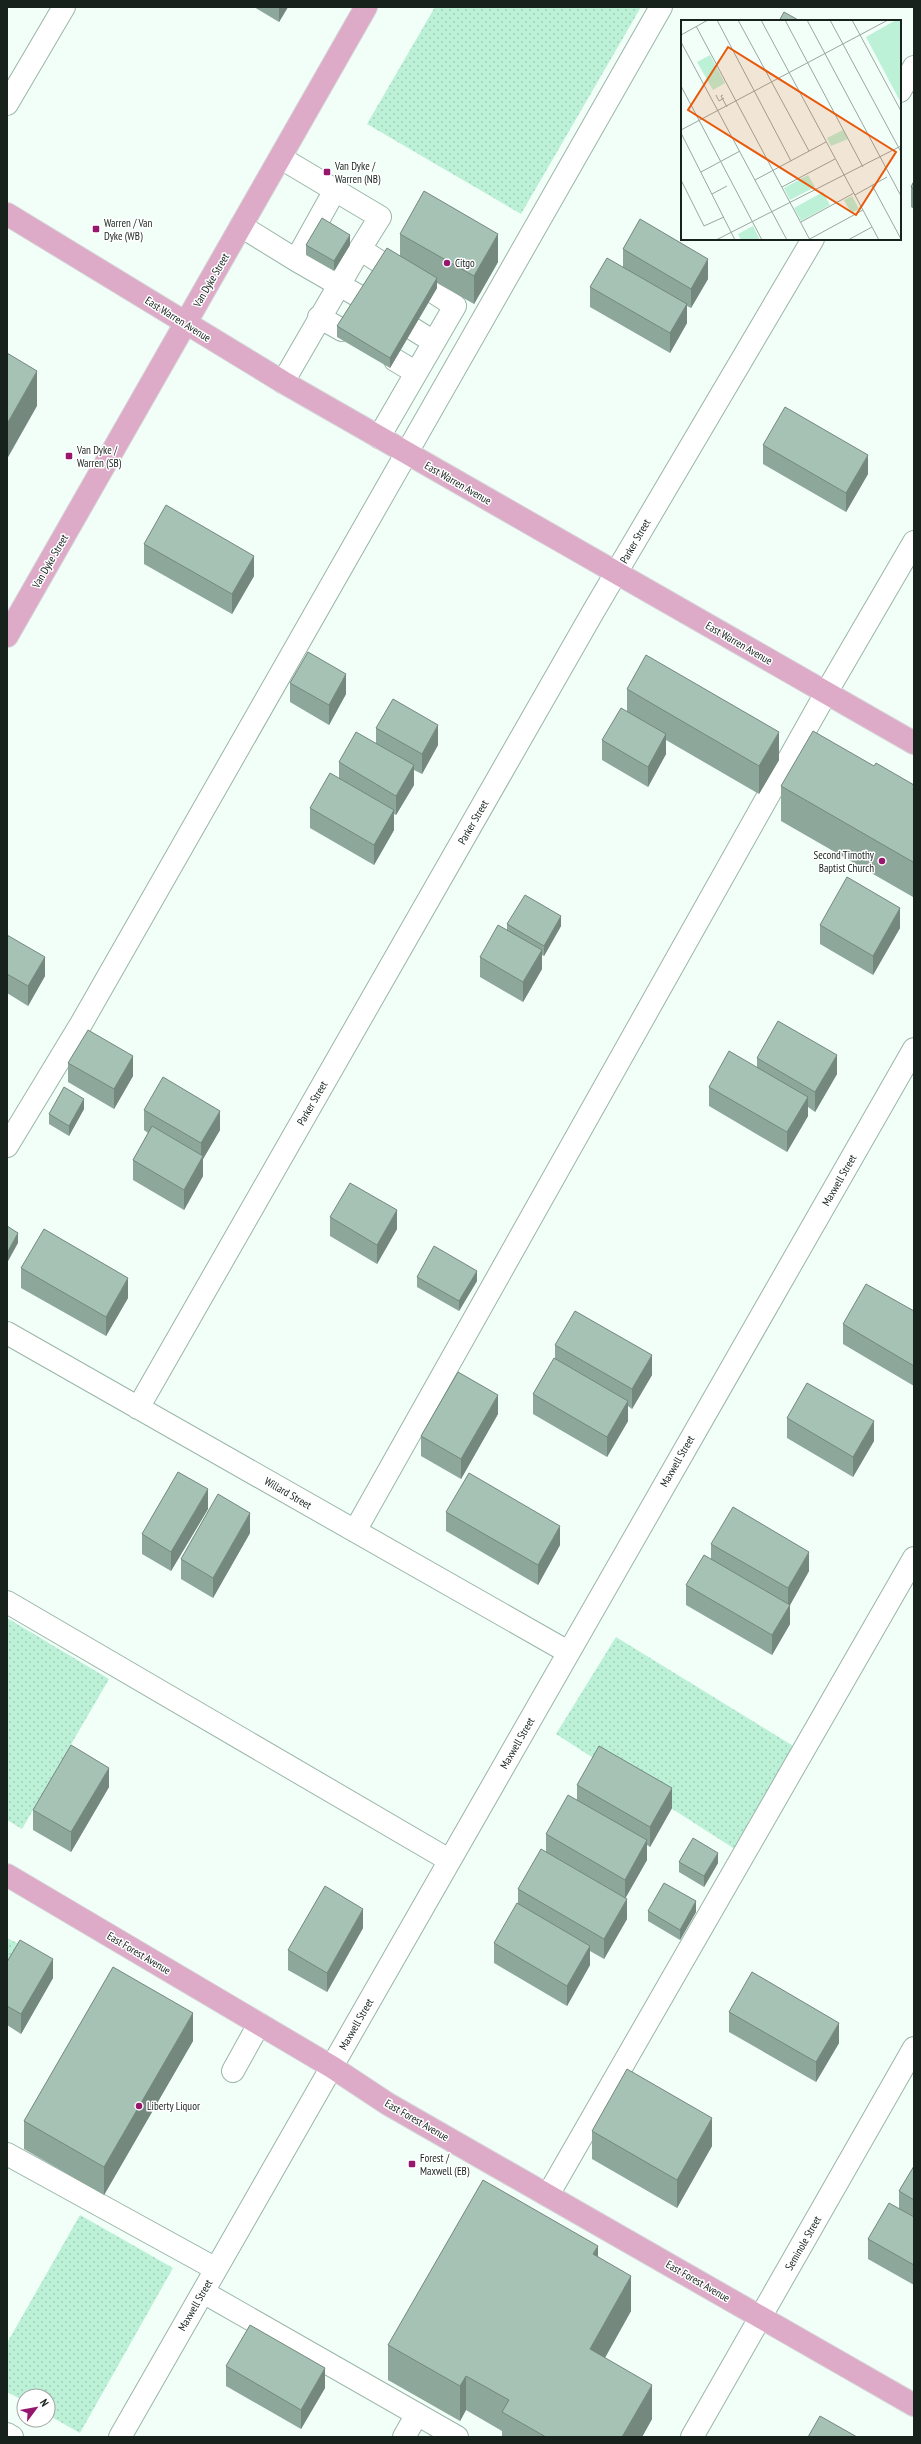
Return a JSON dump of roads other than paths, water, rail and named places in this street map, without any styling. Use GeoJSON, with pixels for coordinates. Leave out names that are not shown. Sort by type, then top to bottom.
{"type":"FeatureCollection","features":[{"type":"Feature","properties":{"kind":"main road","name":"Van Dyke Street"},"geometry":{"type":"LineString","coordinates":[[7,636],[366,7]]}},
{"type":"Feature","properties":{"kind":"main road","name":"East Warren Avenue"},"geometry":{"type":"LineString","coordinates":[[7,214],[283,382],[914,743]]}},
{"type":"Feature","properties":{"kind":"main road","name":"East Forest Avenue"},"geometry":{"type":"LineString","coordinates":[[7,1875],[332,2067],[388,2104],[914,2405]]}},
{"type":"Feature","properties":{"kind":"street"},"geometry":{"type":"LineString","coordinates":[[7,104],[64,7]]}},
{"type":"Feature","properties":{"kind":"street"},"geometry":{"type":"LineString","coordinates":[[7,1146],[81,1024],[405,452],[661,7]]}},
{"type":"Feature","properties":{"kind":"street"},"geometry":{"type":"LineString","coordinates":[[901,89],[914,67]]}},
{"type":"Feature","properties":{"kind":"street"},"geometry":{"type":"LineString","coordinates":[[281,158],[380,216],[319,317],[283,382]]}},
{"type":"Feature","properties":{"kind":"street"},"geometry":{"type":"LineString","coordinates":[[296,260],[335,190]]}},
{"type":"Feature","properties":{"kind":"street"},"geometry":{"type":"LineString","coordinates":[[242,226],[296,260],[362,298]]}},
{"type":"Feature","properties":{"kind":"street","name":"Parker Street"},"geometry":{"type":"LineString","coordinates":[[138,1408],[616,572],[812,240]]}},
{"type":"Feature","properties":{"kind":"street"},"geometry":{"type":"LineString","coordinates":[[360,249],[383,264]]}},
{"type":"Feature","properties":{"kind":"street"},"geometry":{"type":"LineString","coordinates":[[379,437],[415,372],[455,306],[435,293]]}},
{"type":"Feature","properties":{"kind":"street"},"geometry":{"type":"LineString","coordinates":[[319,317],[342,330]]}},
{"type":"Feature","properties":{"kind":"street"},"geometry":{"type":"LineString","coordinates":[[413,329],[434,342]]}},
{"type":"Feature","properties":{"kind":"street"},"geometry":{"type":"LineString","coordinates":[[395,360],[415,372]]}},
{"type":"Feature","properties":{"kind":"street"},"geometry":{"type":"LineString","coordinates":[[355,1531],[826,692],[914,542]]}},
{"type":"Feature","properties":{"kind":"street","name":"Maxwell Street"},"geometry":{"type":"LineString","coordinates":[[120,2437],[914,1049]]}},
{"type":"Feature","properties":{"kind":"street","name":"Willard Street"},"geometry":{"type":"LineString","coordinates":[[7,1333],[568,1652]]}},
{"type":"Feature","properties":{"kind":"street"},"geometry":{"type":"LineString","coordinates":[[548,2195],[914,1558]]}},
{"type":"Feature","properties":{"kind":"street"},"geometry":{"type":"LineString","coordinates":[[7,1602],[449,1860]]}},
{"type":"Feature","properties":{"kind":"street"},"geometry":{"type":"LineString","coordinates":[[232,2071],[259,2024]]}},
{"type":"Feature","properties":{"kind":"street","name":"Seminole Street"},"geometry":{"type":"LineString","coordinates":[[692,2437],[914,2048]]}},
{"type":"Feature","properties":{"kind":"street"},"geometry":{"type":"LineString","coordinates":[[7,2154],[148,2224],[216,2269]]}},
{"type":"Feature","properties":{"kind":"street"},"geometry":{"type":"LineString","coordinates":[[203,2292],[457,2437]]}},
{"type":"Feature","properties":{"kind":"street"},"geometry":{"type":"LineString","coordinates":[[404,2437],[417,2414]]}},
{"type":"Feature","properties":{"kind":"street"},"geometry":{"type":"LineString","coordinates":[[7,2434],[12,2437]]}},
{"type":"Feature","properties":{"kind":"place","name":"Van Dyke / Warren (NB)"},"geometry":{"type":"Point","coordinates":[327,172]}},
{"type":"Feature","properties":{"kind":"place","name":"Warren / Van Dyke (WB)"},"geometry":{"type":"Point","coordinates":[96,229]}},
{"type":"Feature","properties":{"kind":"place","name":"Citgo"},"geometry":{"type":"Point","coordinates":[447,263]}},
{"type":"Feature","properties":{"kind":"place","name":"Van Dyke / Warren (SB)"},"geometry":{"type":"Point","coordinates":[69,456]}},
{"type":"Feature","properties":{"kind":"place","name":"Second Timothy Baptist Church"},"geometry":{"type":"Point","coordinates":[882,861]}},
{"type":"Feature","properties":{"kind":"place","name":"Liberty Liquor"},"geometry":{"type":"Point","coordinates":[139,2106]}},
{"type":"Feature","properties":{"kind":"place","name":"Forest / Maxwell (EB)"},"geometry":{"type":"Point","coordinates":[412,2164]}}]}
